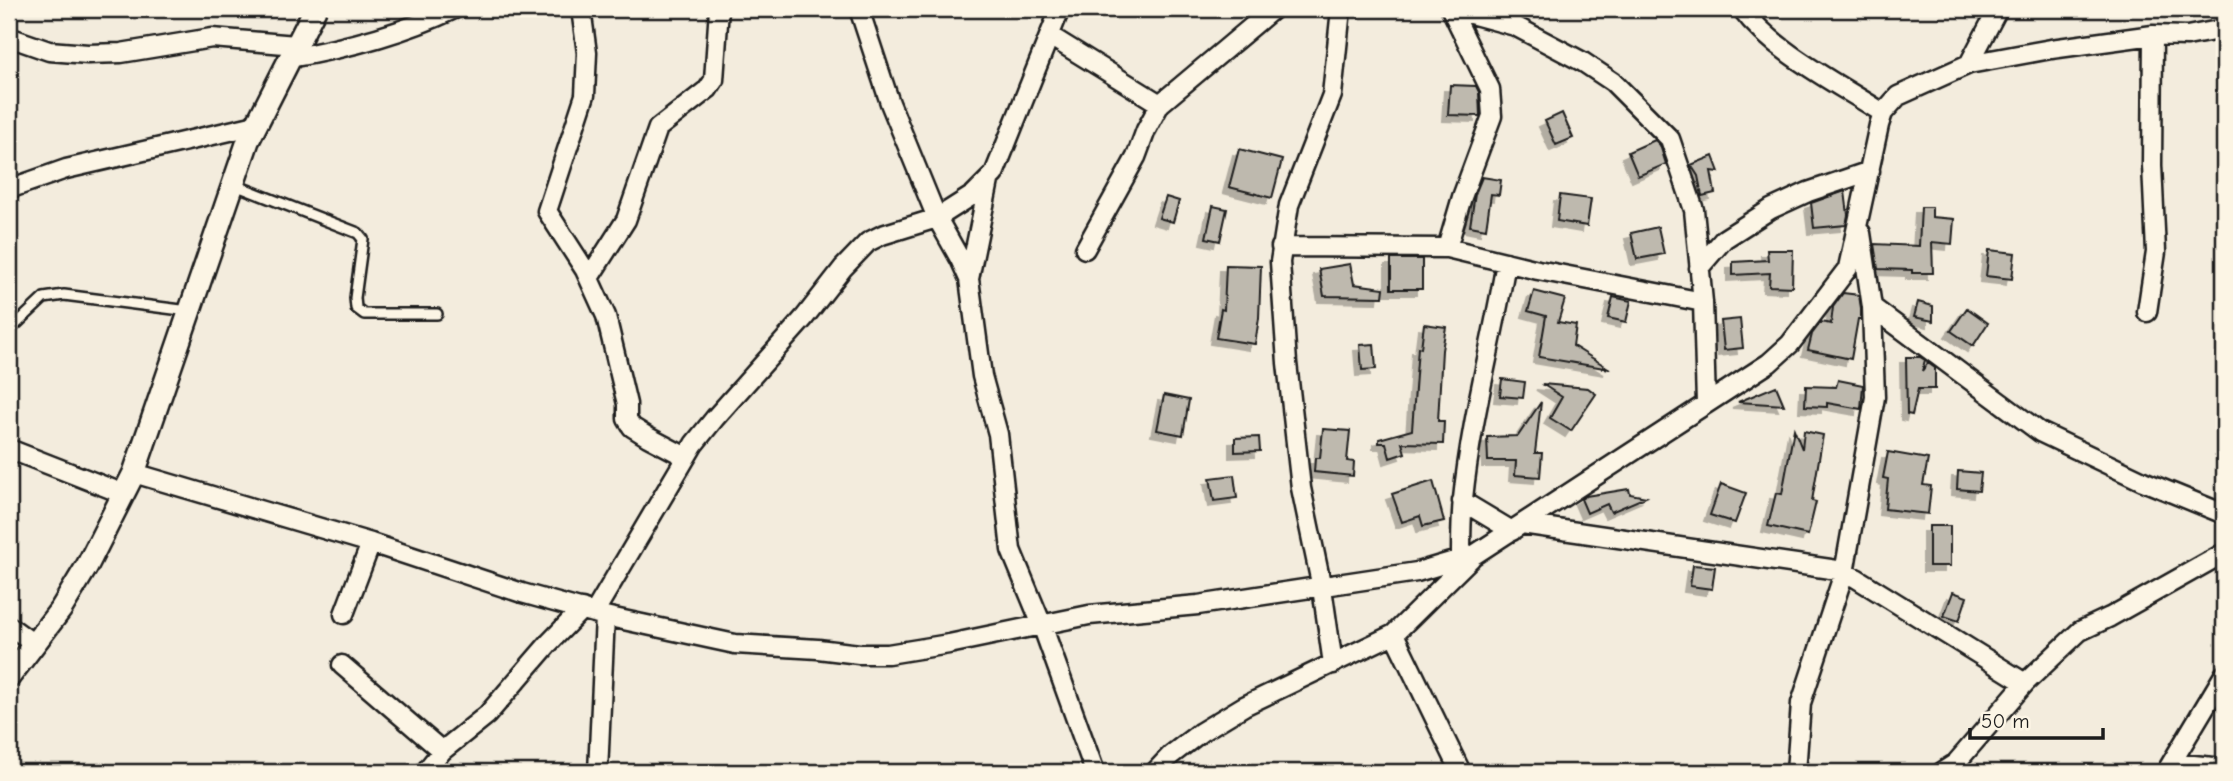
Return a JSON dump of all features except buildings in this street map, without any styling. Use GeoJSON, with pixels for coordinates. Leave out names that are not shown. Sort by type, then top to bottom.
{"type":"FeatureCollection","features":[{"type":"Feature","properties":{"kind":"street"},"geometry":{"type":"LineString","coordinates":[[9,677],[61,609],[88,566],[134,473],[248,141],[315,9]]}},
{"type":"Feature","properties":{"kind":"street"},"geometry":{"type":"LineString","coordinates":[[9,37],[49,51],[88,54],[121,53],[212,38],[293,52],[342,49],[394,34],[454,9]]}},
{"type":"Feature","properties":{"kind":"street"},"geometry":{"type":"LineString","coordinates":[[581,9],[587,53],[585,94],[547,211],[589,278],[606,316],[627,404],[627,419],[632,427],[686,457]]}},
{"type":"Feature","properties":{"kind":"street"},"geometry":{"type":"LineString","coordinates":[[589,278],[626,220],[659,128],[708,89],[715,80],[719,9]]}},
{"type":"Feature","properties":{"kind":"street"},"geometry":{"type":"LineString","coordinates":[[859,9],[890,103],[937,218],[969,279],[982,376],[998,434],[1011,550],[1042,625],[1094,772]]}},
{"type":"Feature","properties":{"kind":"street"},"geometry":{"type":"LineString","coordinates":[[969,279],[989,181],[1003,156],[1060,9]]}},
{"type":"Feature","properties":{"kind":"street"},"geometry":{"type":"LineString","coordinates":[[1085,249],[1136,157],[1160,104],[1273,9]]}},
{"type":"Feature","properties":{"kind":"street"},"geometry":{"type":"LineString","coordinates":[[1333,664],[1322,588],[1298,463],[1280,262],[1289,205],[1332,95],[1341,9]]}},
{"type":"Feature","properties":{"kind":"street"},"geometry":{"type":"LineString","coordinates":[[1447,248],[1462,197],[1492,116],[1490,89],[1452,9]]}},
{"type":"Feature","properties":{"kind":"street"},"geometry":{"type":"LineString","coordinates":[[1452,9],[1515,26],[1583,62],[1613,82],[1670,139],[1694,210],[1703,302],[1706,404]]}},
{"type":"Feature","properties":{"kind":"street"},"geometry":{"type":"LineString","coordinates":[[1742,9],[1755,26],[1789,52],[1882,113]]}},
{"type":"Feature","properties":{"kind":"street"},"geometry":{"type":"LineString","coordinates":[[1969,64],[1998,9]]}},
{"type":"Feature","properties":{"kind":"street"},"geometry":{"type":"LineString","coordinates":[[134,473],[371,543],[522,593],[594,612],[735,644],[859,654],[888,654],[1089,615],[1322,588],[1417,572],[1467,557],[1517,528],[1769,363],[1790,344],[1848,268],[1882,113],[1898,96],[1969,64],[2153,35],[2187,36],[2224,29]]}},
{"type":"Feature","properties":{"kind":"street"},"geometry":{"type":"LineString","coordinates":[[2147,312],[2155,252],[2152,165],[2153,35]]}},
{"type":"Feature","properties":{"kind":"street"},"geometry":{"type":"LineString","coordinates":[[1050,36],[1160,104]]}},
{"type":"Feature","properties":{"kind":"street"},"geometry":{"type":"LineString","coordinates":[[9,189],[66,169],[256,125]]}},
{"type":"Feature","properties":{"kind":"street"},"geometry":{"type":"LineString","coordinates":[[1699,268],[1724,239],[1771,209],[1808,192],[1870,171]]}},
{"type":"Feature","properties":{"kind":"street"},"geometry":{"type":"LineString","coordinates":[[425,772],[442,751],[487,715],[549,643],[594,612],[686,457],[715,418],[804,318],[843,268],[868,242],[937,218],[989,181]]}},
{"type":"Feature","properties":{"kind":"street"},"geometry":{"type":"LineString","coordinates":[[1796,772],[1797,727],[1801,703],[1844,573],[1875,397],[1872,307],[1860,223]]}},
{"type":"Feature","properties":{"kind":"street"},"geometry":{"type":"LineString","coordinates":[[1281,247],[1447,248],[1703,302]]}},
{"type":"Feature","properties":{"kind":"street"},"geometry":{"type":"LineString","coordinates":[[1155,772],[1171,755],[1201,732],[1244,706],[1394,634],[1467,557],[1462,501],[1472,435],[1506,262]]}},
{"type":"Feature","properties":{"kind":"street"},"geometry":{"type":"LineString","coordinates":[[1872,307],[2040,432],[2143,481],[2224,514]]}},
{"type":"Feature","properties":{"kind":"street"},"geometry":{"type":"LineString","coordinates":[[9,449],[124,494]]}},
{"type":"Feature","properties":{"kind":"street"},"geometry":{"type":"LineString","coordinates":[[1462,501],[1517,528],[1817,566],[1844,573],[2025,683]]}},
{"type":"Feature","properties":{"kind":"street"},"geometry":{"type":"LineString","coordinates":[[344,614],[371,543]]}},
{"type":"Feature","properties":{"kind":"street"},"geometry":{"type":"LineString","coordinates":[[1942,772],[1955,763],[2025,683],[2080,631],[2224,553]]}},
{"type":"Feature","properties":{"kind":"street"},"geometry":{"type":"LineString","coordinates":[[594,612],[598,772]]}},
{"type":"Feature","properties":{"kind":"street"},"geometry":{"type":"LineString","coordinates":[[9,626],[34,644]]}},
{"type":"Feature","properties":{"kind":"street"},"geometry":{"type":"LineString","coordinates":[[1394,634],[1461,772]]}},
{"type":"Feature","properties":{"kind":"street"},"geometry":{"type":"LineString","coordinates":[[342,665],[442,751]]}},
{"type":"Feature","properties":{"kind":"street"},"geometry":{"type":"LineString","coordinates":[[2224,675],[2169,767],[2224,768]]}},
{"type":"Feature","properties":{"kind":"lane"},"geometry":{"type":"LineString","coordinates":[[233,184],[358,233],[363,239],[355,298],[356,308],[363,314],[437,314]]}},
{"type":"Feature","properties":{"kind":"lane"},"geometry":{"type":"LineString","coordinates":[[9,331],[44,298],[64,295],[190,311]]}}]}
